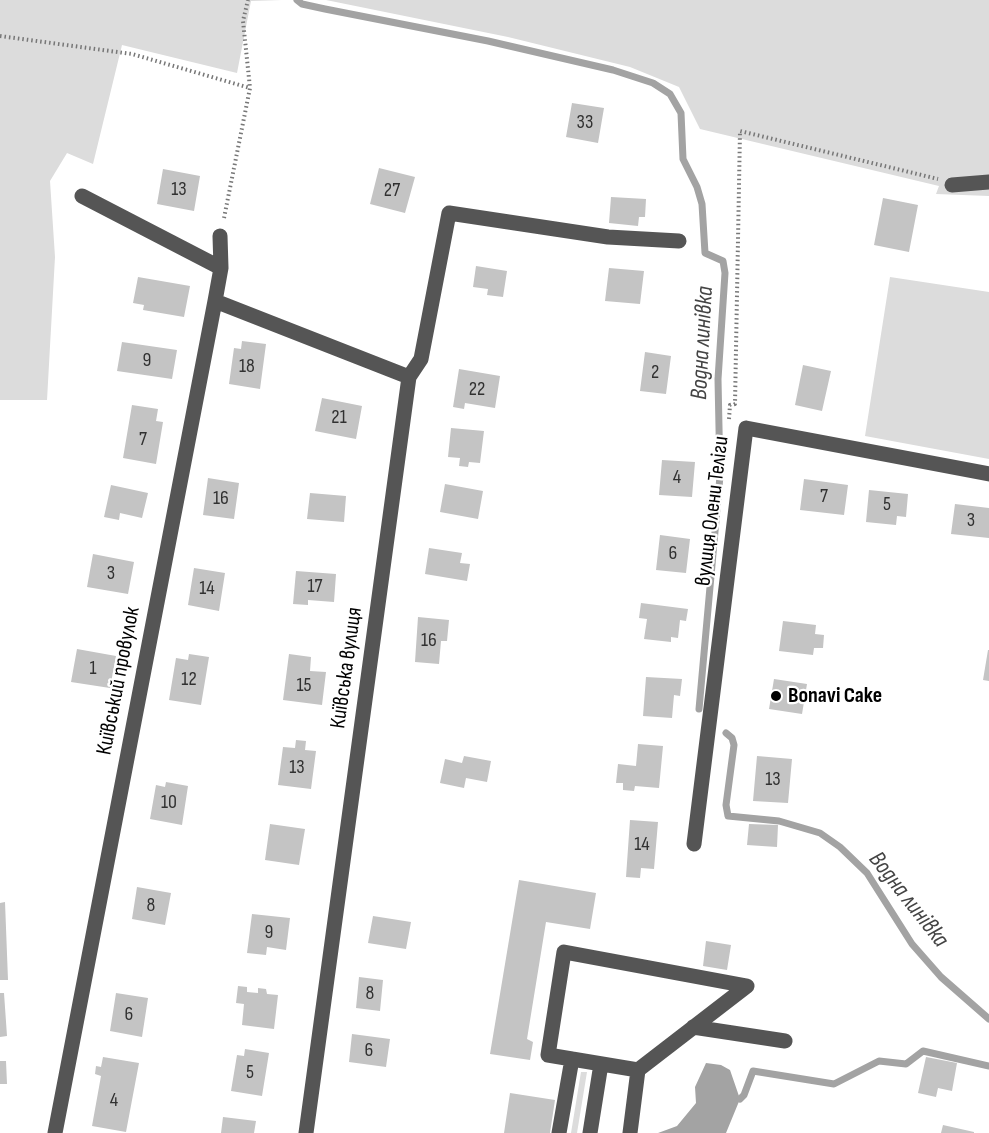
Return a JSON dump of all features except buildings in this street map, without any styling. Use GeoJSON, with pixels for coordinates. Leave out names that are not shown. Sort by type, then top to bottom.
{"type":"FeatureCollection","features":[{"type":"Feature","properties":{"kind":"street"},"geometry":{"type":"LineString","coordinates":[[952,185],[989,182]]}},
{"type":"Feature","properties":{"kind":"street"},"geometry":{"type":"LineString","coordinates":[[82,196],[220,268]]}},
{"type":"Feature","properties":{"kind":"street","name":"Київська вулиця"},"geometry":{"type":"LineString","coordinates":[[306,1133],[409,377],[422,359],[449,213],[608,237],[679,241]]}},
{"type":"Feature","properties":{"kind":"street","name":"Київський провулок"},"geometry":{"type":"LineString","coordinates":[[55,1133],[215,301],[220,268],[220,236]]}},
{"type":"Feature","properties":{"kind":"street"},"geometry":{"type":"LineString","coordinates":[[215,301],[409,377]]}},
{"type":"Feature","properties":{"kind":"street","name":"вулиця Олени Теліги"},"geometry":{"type":"LineString","coordinates":[[694,844],[746,428],[989,474]]}},
{"type":"Feature","properties":{"kind":"street"},"geometry":{"type":"LineString","coordinates":[[630,1133],[638,1070],[747,986],[564,952],[549,1055],[638,1070]]}},
{"type":"Feature","properties":{"kind":"street"},"geometry":{"type":"LineString","coordinates":[[693,1027],[785,1041]]}},
{"type":"Feature","properties":{"kind":"street"},"geometry":{"type":"LineString","coordinates":[[559,1133],[572,1059]]}},
{"type":"Feature","properties":{"kind":"street"},"geometry":{"type":"LineString","coordinates":[[590,1133],[601,1064]]}},
{"type":"Feature","properties":{"kind":"path"},"geometry":{"type":"LineString","coordinates":[[220,236],[250,88],[243,21],[248,0]]}},
{"type":"Feature","properties":{"kind":"path"},"geometry":{"type":"LineString","coordinates":[[0,36],[132,54],[250,88]]}},
{"type":"Feature","properties":{"kind":"path"},"geometry":{"type":"LineString","coordinates":[[746,428],[729,423],[730,405],[735,404],[740,131],[946,181],[952,185]]}},
{"type":"Feature","properties":{"kind":"shaded area"},"geometry":{"type":"Polygon","coordinates":[[[0,0],[282,0],[251,1],[237,73],[122,45],[93,164],[67,153],[50,181],[55,257],[47,400],[0,400],[0,0]]]}},
{"type":"Feature","properties":{"kind":"shaded area"},"geometry":{"type":"Polygon","coordinates":[[[326,0],[989,0],[989,196],[936,194],[939,186],[700,129],[679,87],[630,67],[508,37],[326,0]]]}},
{"type":"Feature","properties":{"kind":"shaded area"},"geometry":{"type":"Polygon","coordinates":[[[890,277],[989,292],[989,459],[865,436],[890,277]]]}},
{"type":"Feature","properties":{"kind":"shaded area"},"geometry":{"type":"Polygon","coordinates":[[[706,1063],[721,1065],[730,1070],[740,1099],[726,1133],[658,1133],[677,1126],[696,1103],[695,1087],[706,1063]]]}},
{"type":"Feature","properties":{"kind":"shaded area"},"geometry":{"type":"Polygon","coordinates":[[[581,1072],[587,1072],[577,1133],[571,1133],[581,1072]]]}},
{"type":"Feature","properties":{"kind":"waterway","name":"Водна линівка"},"geometry":{"type":"LineString","coordinates":[[297,0],[302,4],[488,41],[613,70],[653,83],[670,94],[681,113],[683,159],[697,187],[702,204],[705,253],[723,261],[725,273],[718,379],[720,476],[699,709]]}},
{"type":"Feature","properties":{"kind":"waterway","name":"Водна линівка"},"geometry":{"type":"LineString","coordinates":[[726,733],[732,738],[734,745],[726,805],[728,816],[779,821],[820,833],[840,847],[867,873],[912,944],[941,977],[989,1019]]}},
{"type":"Feature","properties":{"kind":"waterway","name":"Водна линівка"},"geometry":{"type":"LineString","coordinates":[[740,1099],[744,1095],[753,1071],[834,1084],[879,1061],[906,1064],[923,1051],[989,1066]]}},
{"type":"Feature","properties":{"kind":"place","name":"Bonavi Cake"},"geometry":{"type":"Point","coordinates":[776,696]}}]}
